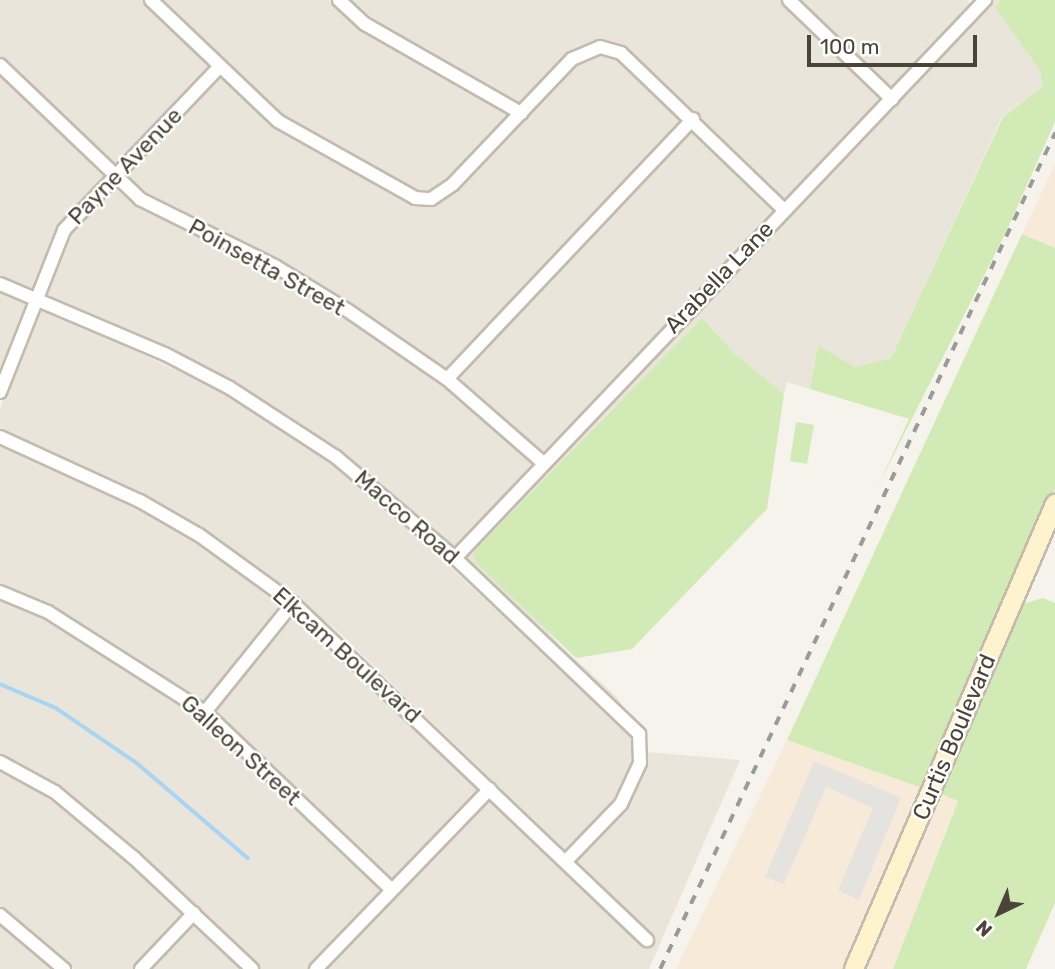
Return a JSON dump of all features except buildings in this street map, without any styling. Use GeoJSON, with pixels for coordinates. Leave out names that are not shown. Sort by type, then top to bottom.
{"type":"FeatureCollection","features":[{"type":"Feature","properties":{"kind":"street"},"geometry":{"type":"LineString","coordinates":[[150,0],[219,67],[287,127],[409,196],[431,199],[453,184],[572,59],[600,47],[621,53],[693,119],[783,210]]}},
{"type":"Feature","properties":{"kind":"street"},"geometry":{"type":"LineString","coordinates":[[340,0],[365,24],[522,113]]}},
{"type":"Feature","properties":{"kind":"street"},"geometry":{"type":"LineString","coordinates":[[789,0],[892,99]]}},
{"type":"Feature","properties":{"kind":"street","name":"Arabella Lane"},"geometry":{"type":"LineString","coordinates":[[455,558],[542,462],[892,99],[981,2]]}},
{"type":"Feature","properties":{"kind":"street","name":"Poinsetta Street"},"geometry":{"type":"LineString","coordinates":[[0,65],[140,199],[275,266],[447,379],[542,462]]}},
{"type":"Feature","properties":{"kind":"street","name":"Payne Avenue"},"geometry":{"type":"LineString","coordinates":[[0,392],[64,230],[219,67]]}},
{"type":"Feature","properties":{"kind":"street"},"geometry":{"type":"LineString","coordinates":[[447,379],[693,119]]}},
{"type":"Feature","properties":{"kind":"street","name":"Macco Road"},"geometry":{"type":"LineString","coordinates":[[0,284],[165,354],[292,426],[377,489],[455,558],[639,734],[640,763],[621,804],[566,861]]}},
{"type":"Feature","properties":{"kind":"street","name":"Elkcam Boulevard"},"geometry":{"type":"LineString","coordinates":[[0,437],[140,500],[199,534],[293,603],[647,940]]}},
{"type":"Feature","properties":{"kind":"street","name":"Curtis Boulevard"},"geometry":{"type":"LineString","coordinates":[[853,969],[1055,504]]}},
{"type":"Feature","properties":{"kind":"street","name":"Galleon Street"},"geometry":{"type":"LineString","coordinates":[[0,592],[48,612],[205,712],[393,890]]}},
{"type":"Feature","properties":{"kind":"street"},"geometry":{"type":"LineString","coordinates":[[205,712],[293,603]]}},
{"type":"Feature","properties":{"kind":"street"},"geometry":{"type":"LineString","coordinates":[[0,762],[55,792],[194,914],[252,969]]}},
{"type":"Feature","properties":{"kind":"street"},"geometry":{"type":"LineString","coordinates":[[316,969],[490,789]]}},
{"type":"Feature","properties":{"kind":"street"},"geometry":{"type":"LineString","coordinates":[[141,969],[194,914]]}},
{"type":"Feature","properties":{"kind":"street"},"geometry":{"type":"LineString","coordinates":[[0,915],[64,969]]}},
{"type":"Feature","properties":{"kind":"shaded area"},"geometry":{"type":"Polygon","coordinates":[[[0,0],[141,0],[211,68],[116,167],[0,55],[0,0]]]}},
{"type":"Feature","properties":{"kind":"shaded area"},"geometry":{"type":"Polygon","coordinates":[[[160,0],[330,0],[360,29],[512,115],[449,180],[429,193],[417,192],[282,116],[160,0]]]}},
{"type":"Feature","properties":{"kind":"shaded area"},"geometry":{"type":"Polygon","coordinates":[[[349,0],[780,0],[883,100],[784,201],[693,110],[615,43],[596,40],[569,54],[521,105],[369,19],[349,0]]]}},
{"type":"Feature","properties":{"kind":"shaded area"},"geometry":{"type":"Polygon","coordinates":[[[799,0],[967,0],[972,5],[892,90],[799,0]]]}},
{"type":"Feature","properties":{"kind":"shaded area"},"geometry":{"type":"Polygon","coordinates":[[[994,0],[1001,0],[995,7],[1040,71],[1043,86],[1002,117],[891,358],[855,367],[818,346],[810,389],[787,382],[784,394],[735,354],[702,318],[474,551],[562,647],[617,697],[625,711],[464,557],[994,0]]]}},
{"type":"Feature","properties":{"kind":"shaded area"},"geometry":{"type":"Polygon","coordinates":[[[600,53],[617,58],[684,120],[446,371],[351,305],[278,260],[144,194],[125,175],[219,76],[284,133],[405,202],[428,207],[457,188],[576,64],[600,53]]]}},
{"type":"Feature","properties":{"kind":"shaded area"},"geometry":{"type":"Polygon","coordinates":[[[0,74],[107,176],[60,226],[34,290],[0,277],[0,74]]]}},
{"type":"Feature","properties":{"kind":"shaded area"},"geometry":{"type":"Polygon","coordinates":[[[692,128],[775,210],[542,454],[455,378],[692,128]]]}},
{"type":"Feature","properties":{"kind":"shaded area"},"geometry":{"type":"Polygon","coordinates":[[[1055,164],[1055,248],[1022,234],[1055,164]]]}},
{"type":"Feature","properties":{"kind":"shaded area"},"geometry":{"type":"Polygon","coordinates":[[[116,185],[136,205],[271,271],[343,315],[442,384],[533,463],[455,549],[381,484],[296,421],[168,348],[45,295],[69,233],[116,185]]]}},
{"type":"Feature","properties":{"kind":"shaded area"},"geometry":{"type":"Polygon","coordinates":[[[0,291],[29,302],[0,376],[0,291]]]}},
{"type":"Feature","properties":{"kind":"shaded area"},"geometry":{"type":"Polygon","coordinates":[[[40,307],[226,393],[288,431],[372,494],[633,738],[634,762],[616,801],[567,852],[335,629],[256,566],[143,495],[0,430],[0,408],[40,307]]]}},
{"type":"Feature","properties":{"kind":"shaded area"},"geometry":{"type":"Polygon","coordinates":[[[0,444],[137,506],[195,540],[285,604],[204,704],[51,606],[0,585],[0,444]]]}},
{"type":"Feature","properties":{"kind":"shaded area"},"geometry":{"type":"Polygon","coordinates":[[[0,599],[45,618],[201,717],[384,890],[308,969],[261,969],[139,853],[58,787],[0,754],[0,599]]]}},
{"type":"Feature","properties":{"kind":"shaded area"},"geometry":{"type":"Polygon","coordinates":[[[294,612],[482,790],[393,881],[213,711],[294,612]]]}},
{"type":"Feature","properties":{"kind":"shaded area"},"geometry":{"type":"Polygon","coordinates":[[[787,740],[925,789],[847,969],[676,969],[787,740]]]}},
{"type":"Feature","properties":{"kind":"shaded area"},"geometry":{"type":"Polygon","coordinates":[[[647,752],[740,760],[649,969],[324,969],[490,798],[647,948],[655,939],[575,861],[626,807],[638,786],[647,752]]]}},
{"type":"Feature","properties":{"kind":"shaded area"},"geometry":{"type":"Polygon","coordinates":[[[814,761],[901,798],[859,900],[838,890],[873,808],[826,787],[784,884],[765,877],[814,761]]]}},
{"type":"Feature","properties":{"kind":"shaded area"},"geometry":{"type":"Polygon","coordinates":[[[0,769],[51,798],[185,914],[133,969],[74,969],[0,906],[0,769]]]}},
{"type":"Feature","properties":{"kind":"shaded area"},"geometry":{"type":"Polygon","coordinates":[[[937,792],[958,800],[893,969],[860,969],[937,792]]]}},
{"type":"Feature","properties":{"kind":"shaded area"},"geometry":{"type":"Polygon","coordinates":[[[193,922],[242,969],[148,969],[193,922]]]}},
{"type":"Feature","properties":{"kind":"shaded area"},"geometry":{"type":"Polygon","coordinates":[[[0,923],[55,969],[0,969],[0,923]]]}},
{"type":"Feature","properties":{"kind":"green space"},"geometry":{"type":"Polygon","coordinates":[[[1001,0],[1055,0],[1055,122],[1006,232],[876,490],[909,419],[810,389],[818,345],[855,367],[891,358],[1003,117],[1043,86],[1040,71],[995,7],[1001,0]]]}},
{"type":"Feature","properties":{"kind":"green space"},"geometry":{"type":"Polygon","coordinates":[[[1022,234],[1055,248],[1055,489],[925,789],[787,740],[1022,234]]]}},
{"type":"Feature","properties":{"kind":"green space"},"geometry":{"type":"Polygon","coordinates":[[[702,318],[735,354],[784,394],[767,509],[632,649],[576,658],[475,562],[474,551],[702,318]]]}},
{"type":"Feature","properties":{"kind":"green space"},"geometry":{"type":"Polygon","coordinates":[[[796,422],[814,425],[807,464],[790,461],[796,422]]]}},
{"type":"Feature","properties":{"kind":"green space"},"geometry":{"type":"Polygon","coordinates":[[[1043,598],[1055,603],[1055,903],[1026,969],[893,969],[958,801],[937,792],[1017,606],[1043,598]]]}},
{"type":"Feature","properties":{"kind":"waterway"},"geometry":{"type":"LineString","coordinates":[[0,684],[56,708],[137,763],[248,858]]}},
{"type":"Feature","properties":{"kind":"railway"},"geometry":{"type":"LineString","coordinates":[[660,969],[1055,133]]}}]}
